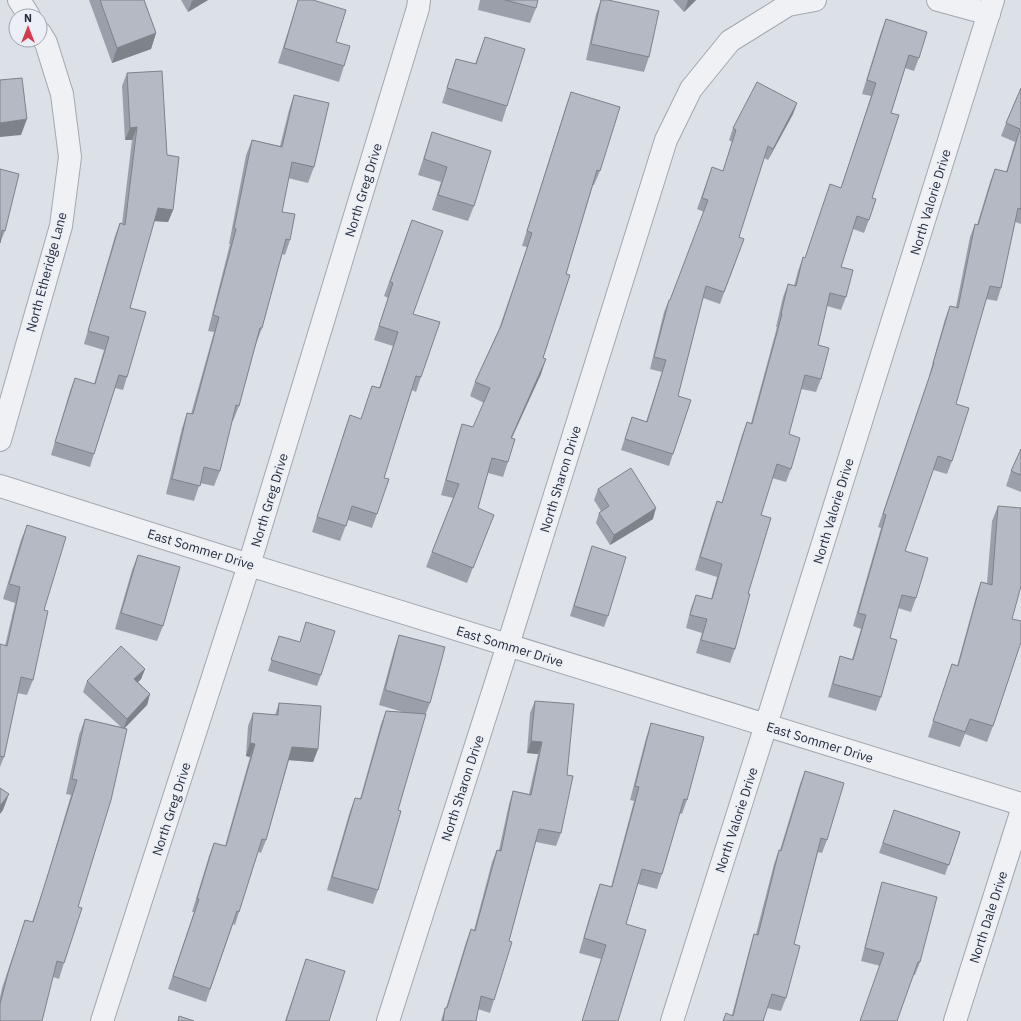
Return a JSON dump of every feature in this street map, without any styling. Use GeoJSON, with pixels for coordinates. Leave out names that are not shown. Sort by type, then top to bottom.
{"type":"FeatureCollection","features":[{"type":"Feature","properties":{"kind":"street","name":"North Greg Drive"},"geometry":{"type":"LineString","coordinates":[[102,1021],[249,565],[418,8],[419,0]]}},
{"type":"Feature","properties":{"kind":"street","name":"North Sharon Drive"},"geometry":{"type":"LineString","coordinates":[[388,1021],[508,645],[666,140],[692,89],[730,42],[788,5],[815,0]]}},
{"type":"Feature","properties":{"kind":"street"},"geometry":{"type":"LineString","coordinates":[[938,0],[991,7]]}},
{"type":"Feature","properties":{"kind":"street","name":"North Valorie Drive"},"geometry":{"type":"LineString","coordinates":[[672,1021],[991,7]]}},
{"type":"Feature","properties":{"kind":"street","name":"North Etheridge Lane"},"geometry":{"type":"LineString","coordinates":[[0,440],[60,226],[70,157],[62,94],[48,48]]}},
{"type":"Feature","properties":{"kind":"street","name":"East Sommer Drive"},"geometry":{"type":"LineString","coordinates":[[0,486],[249,565],[1021,804]]}},
{"type":"Feature","properties":{"kind":"street","name":"North Dale Drive"},"geometry":{"type":"LineString","coordinates":[[955,1021],[1021,813]]}},
{"type":"Feature","properties":{"kind":"building"},"geometry":{"type":"Polygon","coordinates":[[[100,0],[144,0],[156,33],[117,48],[100,0]]]}},
{"type":"Feature","properties":{"kind":"building"},"geometry":{"type":"Polygon","coordinates":[[[298,0],[313,0],[346,10],[336,42],[350,46],[344,66],[284,48],[298,0]]]}},
{"type":"Feature","properties":{"kind":"building"},"geometry":{"type":"Polygon","coordinates":[[[505,0],[538,0],[536,8],[505,0]]]}},
{"type":"Feature","properties":{"kind":"building"},"geometry":{"type":"Polygon","coordinates":[[[601,0],[608,0],[659,11],[649,57],[591,44],[601,0]]]}},
{"type":"Feature","properties":{"kind":"building"},"geometry":{"type":"Polygon","coordinates":[[[886,19],[927,32],[919,58],[909,55],[891,113],[899,115],[872,198],[876,199],[869,220],[857,216],[841,267],[853,270],[846,297],[830,293],[818,345],[829,348],[821,379],[805,375],[789,434],[800,438],[791,469],[777,464],[761,515],[771,518],[748,594],[750,594],[735,649],[701,640],[707,619],[690,615],[696,595],[712,599],[722,564],[700,557],[717,501],[722,503],[747,422],[752,424],[782,314],[788,284],[796,286],[803,257],[805,258],[830,184],[841,188],[876,83],[867,80],[886,19]]]}},
{"type":"Feature","properties":{"kind":"building"},"geometry":{"type":"Polygon","coordinates":[[[485,37],[525,49],[507,106],[447,88],[456,59],[476,64],[485,37]]]}},
{"type":"Feature","properties":{"kind":"building"},"geometry":{"type":"Polygon","coordinates":[[[162,71],[167,155],[179,157],[173,210],[158,208],[130,308],[146,312],[127,377],[119,375],[94,454],[55,442],[75,378],[95,384],[109,337],[88,331],[120,223],[125,225],[137,127],[130,128],[127,73],[162,71]]]}},
{"type":"Feature","properties":{"kind":"building"},"geometry":{"type":"Polygon","coordinates":[[[22,78],[27,119],[0,123],[0,80],[22,78]]]}},
{"type":"Feature","properties":{"kind":"building"},"geometry":{"type":"Polygon","coordinates":[[[757,82],[797,103],[773,149],[768,146],[739,237],[744,239],[724,292],[706,286],[678,396],[691,400],[673,454],[625,439],[632,417],[647,422],[666,360],[654,357],[669,300],[708,200],[702,198],[712,167],[723,171],[736,130],[733,128],[757,82]]]}},
{"type":"Feature","properties":{"kind":"building"},"geometry":{"type":"Polygon","coordinates":[[[1021,88],[1021,209],[1018,208],[1001,288],[990,286],[956,404],[969,408],[952,461],[938,456],[905,551],[928,558],[916,598],[902,595],[890,638],[897,640],[881,697],[833,684],[840,656],[853,660],[866,615],[858,613],[886,515],[883,514],[934,363],[950,306],[958,308],[975,224],[978,225],[995,169],[1007,172],[1020,129],[1006,123],[1021,88]]]}},
{"type":"Feature","properties":{"kind":"building"},"geometry":{"type":"Polygon","coordinates":[[[571,92],[620,107],[600,171],[597,170],[566,274],[570,275],[543,358],[546,359],[511,438],[515,439],[508,462],[492,458],[478,508],[494,515],[473,568],[432,552],[459,484],[446,480],[462,424],[473,427],[490,388],[475,382],[501,326],[532,233],[527,231],[571,92]]]}},
{"type":"Feature","properties":{"kind":"building"},"geometry":{"type":"Polygon","coordinates":[[[294,95],[329,103],[314,167],[292,162],[282,212],[295,214],[290,240],[286,239],[239,406],[236,405],[220,471],[204,467],[200,486],[172,479],[187,413],[193,414],[219,317],[213,315],[236,229],[234,228],[252,140],[282,147],[294,95]]]}},
{"type":"Feature","properties":{"kind":"building"},"geometry":{"type":"Polygon","coordinates":[[[432,132],[491,151],[474,206],[438,195],[447,167],[424,159],[432,132]]]}},
{"type":"Feature","properties":{"kind":"building"},"geometry":{"type":"Polygon","coordinates":[[[0,169],[19,174],[5,231],[2,230],[0,243],[0,169]]]}},
{"type":"Feature","properties":{"kind":"building"},"geometry":{"type":"Polygon","coordinates":[[[412,220],[443,231],[413,314],[440,322],[421,377],[416,376],[384,478],[389,479],[377,514],[352,506],[346,526],[317,517],[350,415],[361,419],[372,386],[380,388],[398,332],[379,326],[393,283],[390,282],[412,220]]]}},
{"type":"Feature","properties":{"kind":"building"},"geometry":{"type":"Polygon","coordinates":[[[1021,449],[1021,475],[1011,471],[1021,449]]]}},
{"type":"Feature","properties":{"kind":"building"},"geometry":{"type":"Polygon","coordinates":[[[631,468],[656,508],[614,535],[599,513],[609,506],[598,489],[631,468]]]}},
{"type":"Feature","properties":{"kind":"building"},"geometry":{"type":"Polygon","coordinates":[[[998,506],[1021,508],[1021,586],[1012,619],[1021,621],[1021,642],[993,726],[970,719],[965,732],[933,721],[952,664],[958,666],[981,582],[992,585],[998,506]]]}},
{"type":"Feature","properties":{"kind":"building"},"geometry":{"type":"Polygon","coordinates":[[[27,525],[66,537],[44,610],[48,611],[33,680],[21,677],[4,757],[0,756],[0,644],[7,646],[20,587],[9,584],[27,525]]]}},
{"type":"Feature","properties":{"kind":"building"},"geometry":{"type":"Polygon","coordinates":[[[592,546],[626,557],[608,616],[574,606],[592,546]]]}},
{"type":"Feature","properties":{"kind":"building"},"geometry":{"type":"Polygon","coordinates":[[[138,555],[180,567],[163,626],[121,613],[138,555]]]}},
{"type":"Feature","properties":{"kind":"building"},"geometry":{"type":"Polygon","coordinates":[[[306,622],[335,631],[321,675],[271,660],[279,636],[300,642],[306,622]]]}},
{"type":"Feature","properties":{"kind":"building"},"geometry":{"type":"Polygon","coordinates":[[[399,635],[445,647],[430,703],[385,690],[399,635]]]}},
{"type":"Feature","properties":{"kind":"building"},"geometry":{"type":"Polygon","coordinates":[[[121,646],[145,669],[134,679],[150,694],[127,719],[87,681],[121,646]]]}},
{"type":"Feature","properties":{"kind":"building"},"geometry":{"type":"Polygon","coordinates":[[[535,701],[574,704],[567,775],[573,776],[561,833],[539,829],[509,941],[512,942],[494,1000],[481,996],[476,1021],[443,1021],[445,1008],[447,1008],[471,929],[475,931],[497,850],[501,851],[513,791],[531,795],[542,742],[531,741],[535,701]]]}},
{"type":"Feature","properties":{"kind":"building"},"geometry":{"type":"Polygon","coordinates":[[[279,703],[321,706],[318,749],[292,747],[266,840],[262,839],[239,912],[237,911],[210,989],[173,976],[199,899],[197,899],[214,843],[226,846],[255,744],[250,743],[253,713],[278,715],[279,703]]]}},
{"type":"Feature","properties":{"kind":"building"},"geometry":{"type":"Polygon","coordinates":[[[386,711],[426,714],[398,810],[401,811],[378,890],[332,877],[355,798],[361,799],[386,711]]]}},
{"type":"Feature","properties":{"kind":"building"},"geometry":{"type":"Polygon","coordinates":[[[85,719],[127,729],[111,800],[78,907],[82,908],[64,963],[57,961],[42,1021],[0,1021],[0,1004],[8,973],[25,920],[33,922],[77,780],[72,779],[85,719]]]}},
{"type":"Feature","properties":{"kind":"building"},"geometry":{"type":"Polygon","coordinates":[[[651,723],[704,737],[687,800],[684,799],[662,874],[642,869],[626,924],[646,930],[618,1021],[582,1021],[606,945],[584,938],[600,884],[612,887],[639,787],[635,786],[651,723]]]}},
{"type":"Feature","properties":{"kind":"building"},"geometry":{"type":"Polygon","coordinates":[[[805,771],[844,783],[827,840],[821,838],[794,944],[800,946],[786,998],[772,994],[763,1021],[723,1021],[726,1013],[733,1016],[754,934],[758,935],[779,850],[781,851],[805,771]]]}},
{"type":"Feature","properties":{"kind":"building"},"geometry":{"type":"Polygon","coordinates":[[[0,788],[9,794],[0,806],[0,788]]]}},
{"type":"Feature","properties":{"kind":"building"},"geometry":{"type":"Polygon","coordinates":[[[894,810],[960,832],[949,865],[883,843],[894,810]]]}},
{"type":"Feature","properties":{"kind":"building"},"geometry":{"type":"Polygon","coordinates":[[[882,882],[937,897],[920,962],[918,962],[897,1021],[860,1021],[884,953],[865,948],[882,882]]]}},
{"type":"Feature","properties":{"kind":"building"},"geometry":{"type":"Polygon","coordinates":[[[306,959],[345,971],[329,1021],[286,1021],[306,959]]]}},
{"type":"Feature","properties":{"kind":"building"},"geometry":{"type":"Polygon","coordinates":[[[179,1016],[194,1021],[178,1021],[179,1016]]]}}]}
